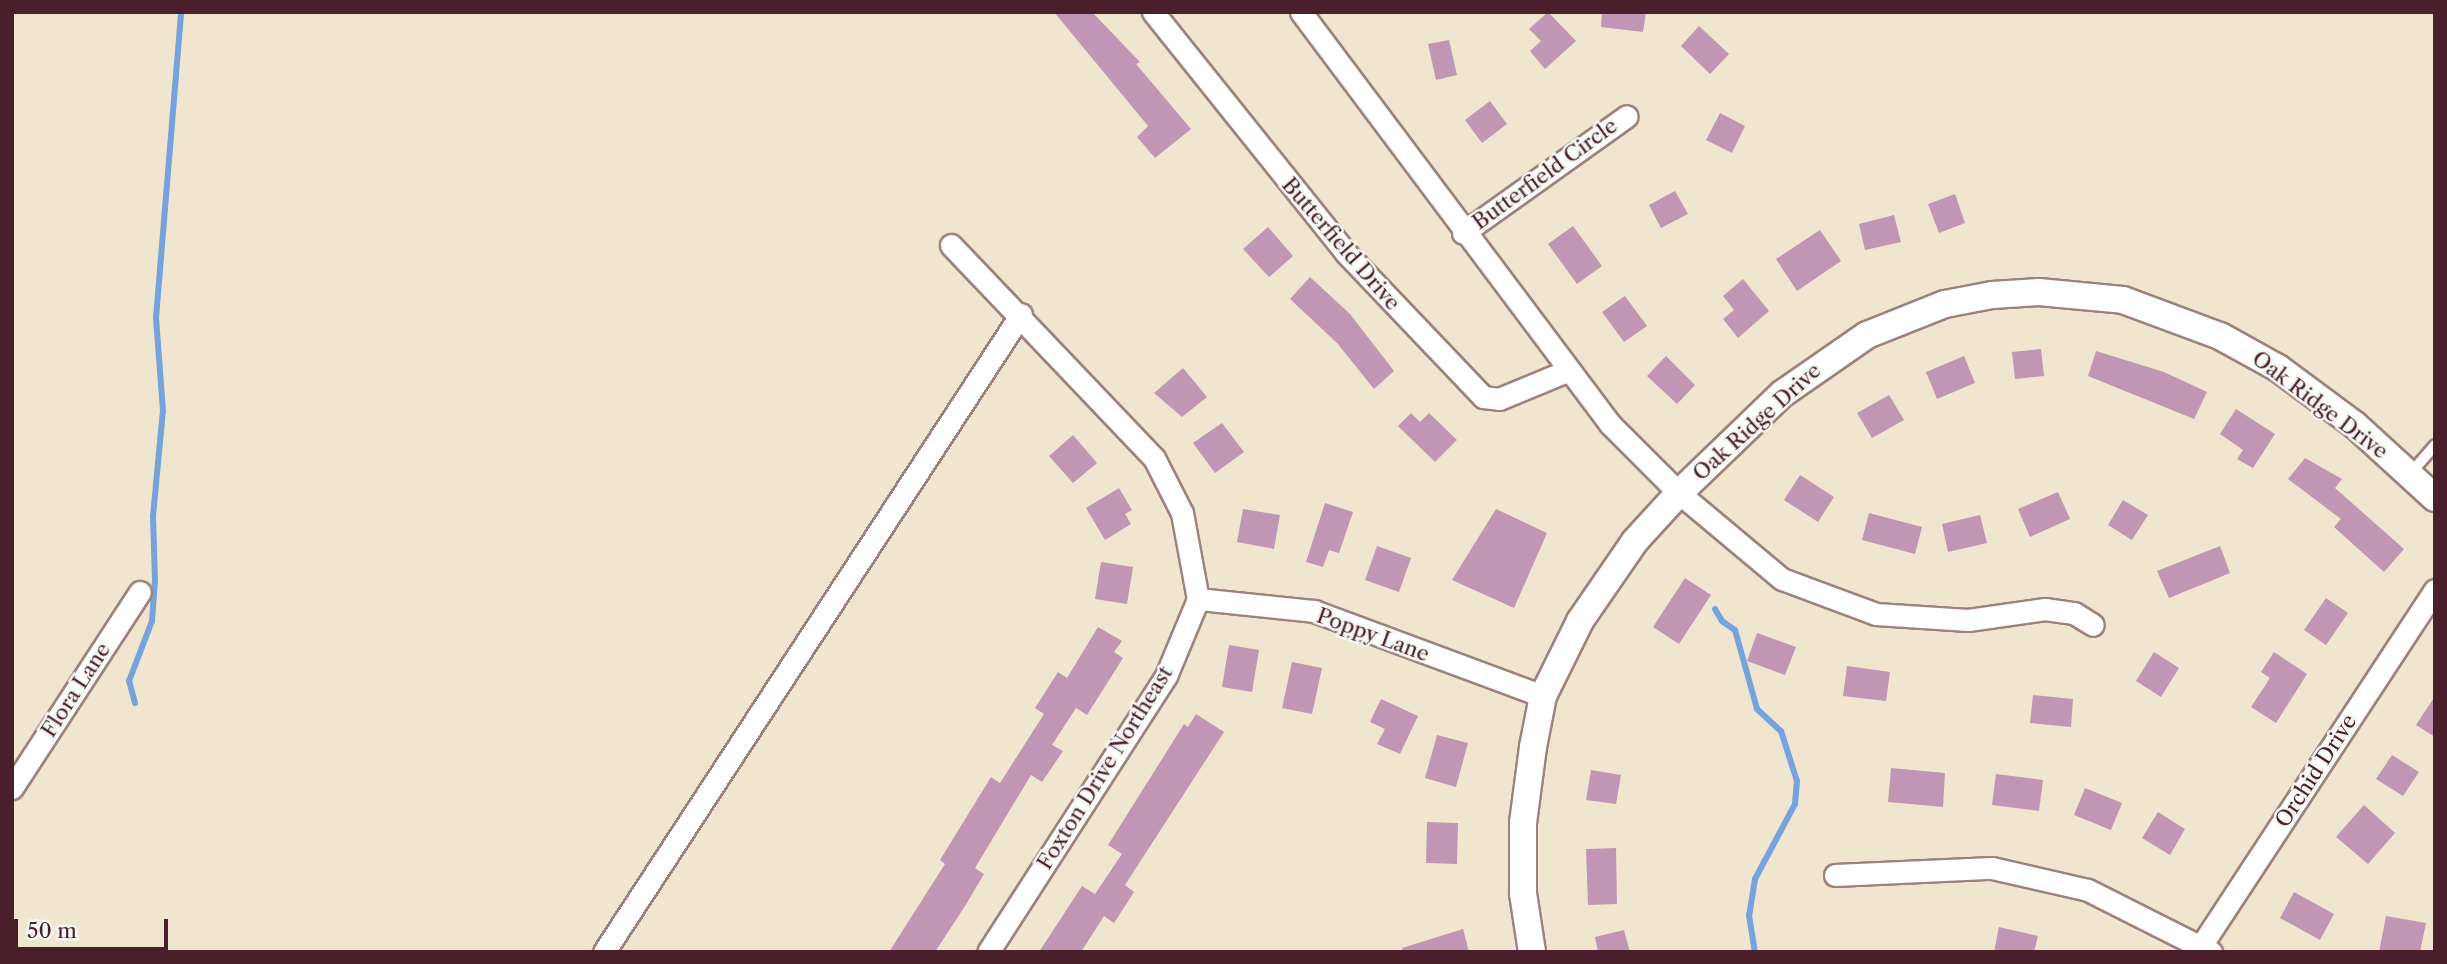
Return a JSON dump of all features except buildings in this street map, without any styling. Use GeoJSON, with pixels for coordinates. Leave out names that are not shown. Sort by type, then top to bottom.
{"type":"FeatureCollection","features":[{"type":"Feature","properties":{"kind":"street","name":"Butterfield Drive"},"geometry":{"type":"LineString","coordinates":[[1153,12],[1345,252],[1483,397],[1499,399],[1567,371]]}},
{"type":"Feature","properties":{"kind":"street"},"geometry":{"type":"LineString","coordinates":[[1301,12],[1463,233],[1610,424],[1679,493],[1782,579],[1876,614],[1968,620],[2045,609],[2074,613],[2093,625]]}},
{"type":"Feature","properties":{"kind":"street","name":"Butterfield Circle"},"geometry":{"type":"LineString","coordinates":[[1463,233],[1627,116]]}},
{"type":"Feature","properties":{"kind":"street"},"geometry":{"type":"LineString","coordinates":[[951,245],[1021,314],[1154,458],[1169,481],[1182,513],[1198,598]]}},
{"type":"Feature","properties":{"kind":"street","name":"Oak Ridge Drive"},"geometry":{"type":"LineString","coordinates":[[1532,952],[1523,893],[1523,823],[1543,696],[1607,578],[1679,493],[1782,394],[1867,335],[1945,304],[2039,292],[2123,300],[2220,336],[2278,368],[2355,425],[2435,498]]}},
{"type":"Feature","properties":{"kind":"street"},"geometry":{"type":"LineString","coordinates":[[604,952],[1021,314]]}},
{"type":"Feature","properties":{"kind":"street","name":"Orchid Drive"},"geometry":{"type":"LineString","coordinates":[[2203,950],[2435,590]]}},
{"type":"Feature","properties":{"kind":"street","name":"Flora Lane"},"geometry":{"type":"LineString","coordinates":[[12,788],[140,593]]}},
{"type":"Feature","properties":{"kind":"street","name":"Poppy Lane"},"geometry":{"type":"LineString","coordinates":[[1198,598],[1314,611],[1543,696]]}},
{"type":"Feature","properties":{"kind":"street","name":"Foxton Drive Northeast"},"geometry":{"type":"LineString","coordinates":[[988,952],[1166,676],[1198,598]]}},
{"type":"Feature","properties":{"kind":"street"},"geometry":{"type":"LineString","coordinates":[[1835,875],[1992,868],[2088,890],[2203,950]]}},
{"type":"Feature","properties":{"kind":"lane"},"geometry":{"type":"LineString","coordinates":[[2410,474],[2435,445]]}},
{"type":"Feature","properties":{"kind":"waterway"},"geometry":{"type":"LineString","coordinates":[[135,703],[129,681],[152,621],[155,580],[153,516],[163,411],[156,318],[181,12]]}},
{"type":"Feature","properties":{"kind":"waterway"},"geometry":{"type":"LineString","coordinates":[[1715,609],[1722,621],[1735,630],[1757,709],[1781,731],[1797,781],[1795,804],[1755,879],[1749,915],[1755,952]]}}]}
